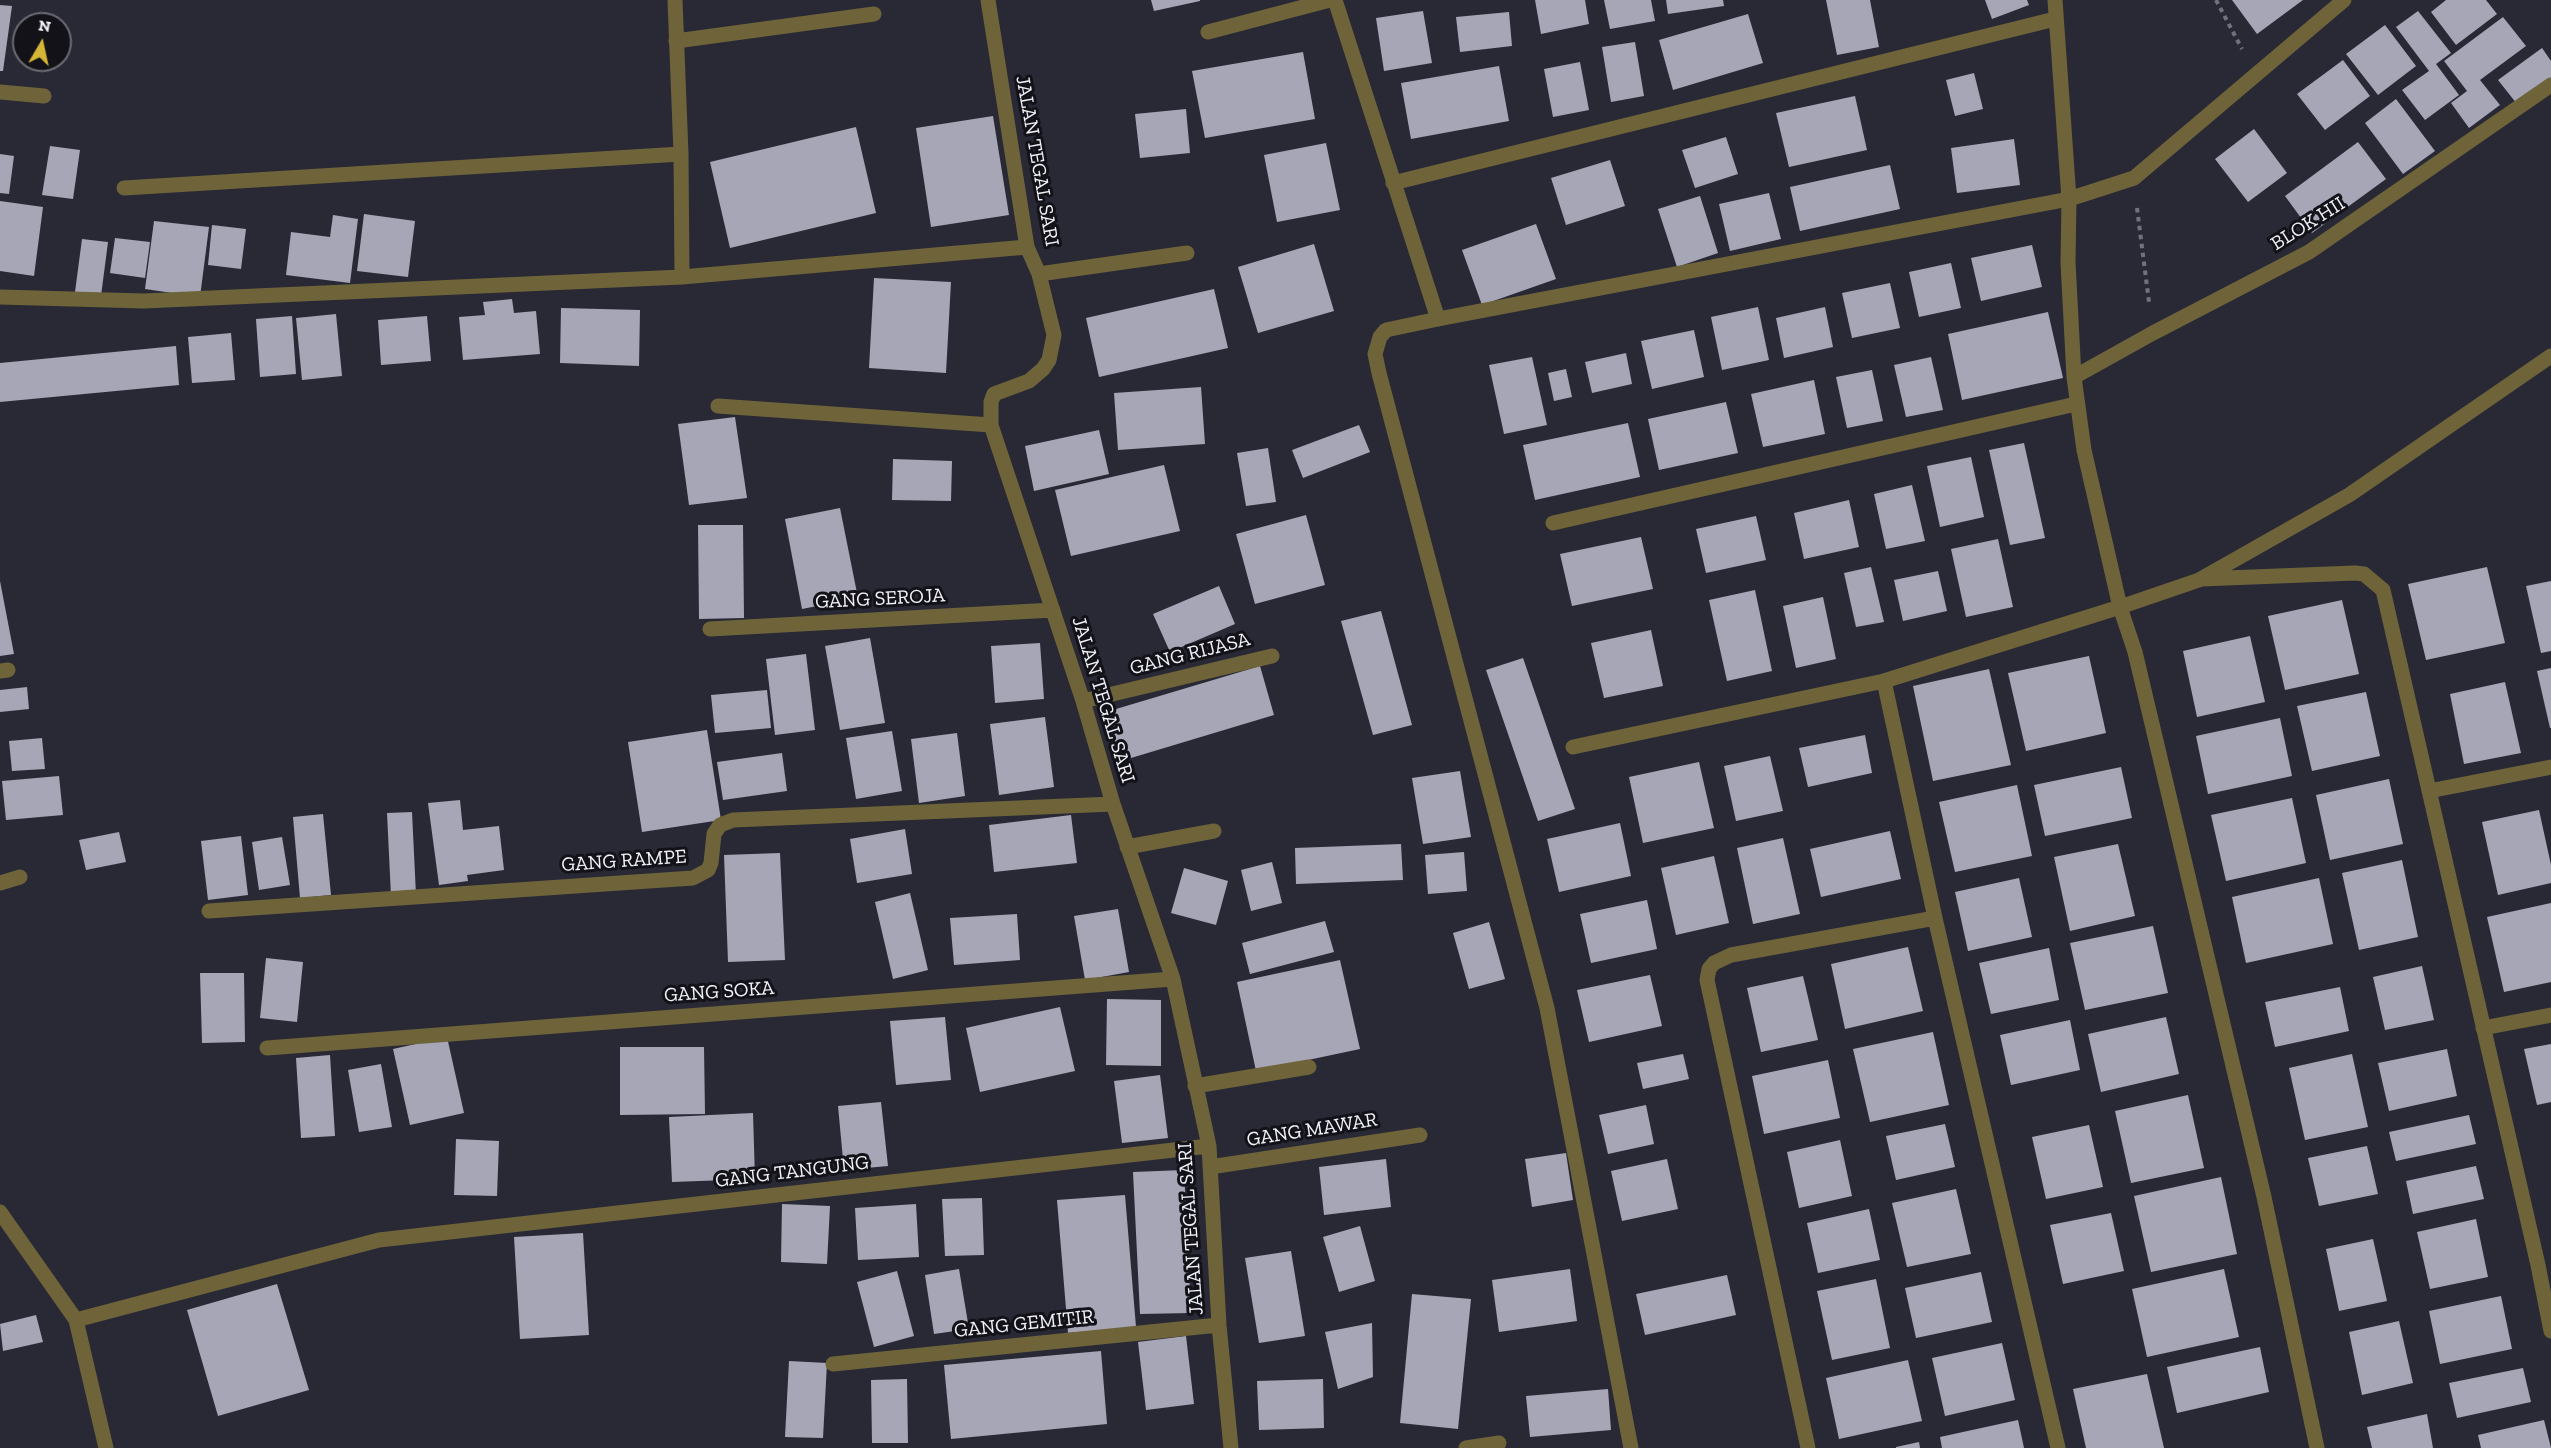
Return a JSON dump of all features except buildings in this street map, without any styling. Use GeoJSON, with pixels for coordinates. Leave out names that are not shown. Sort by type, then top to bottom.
{"type":"FeatureCollection","features":[{"type":"Feature","properties":{"kind":"street"},"geometry":{"type":"LineString","coordinates":[[675,0],[681,154],[682,277]]}},
{"type":"Feature","properties":{"kind":"street","name":"JALAN TEGAL SARI"},"geometry":{"type":"LineString","coordinates":[[988,0],[1028,247],[1039,274],[1054,335],[1049,360],[1029,381],[994,394],[991,402],[991,425],[1083,701],[1127,847],[1173,979],[1209,1146],[1219,1325],[1231,1448]]}},
{"type":"Feature","properties":{"kind":"street"},"geometry":{"type":"LineString","coordinates":[[1208,32],[1330,0]]}},
{"type":"Feature","properties":{"kind":"street"},"geometry":{"type":"LineString","coordinates":[[1335,0],[1438,319]]}},
{"type":"Feature","properties":{"kind":"street"},"geometry":{"type":"LineString","coordinates":[[2055,0],[2069,199],[2068,262],[2074,376],[2084,450],[2120,607],[2138,664],[2264,1197],[2317,1448]]}},
{"type":"Feature","properties":{"kind":"street"},"geometry":{"type":"LineString","coordinates":[[1631,1448],[1547,1008],[1375,354],[1380,337],[1386,330],[1438,319],[2069,199],[2134,178],[2344,0]]}},
{"type":"Feature","properties":{"kind":"street"},"geometry":{"type":"LineString","coordinates":[[676,41],[874,14]]}},
{"type":"Feature","properties":{"kind":"street"},"geometry":{"type":"LineString","coordinates":[[1393,183],[2055,19]]}},
{"type":"Feature","properties":{"kind":"street","name":"BLOK HII"},"geometry":{"type":"LineString","coordinates":[[2074,376],[2309,252],[2551,85]]}},
{"type":"Feature","properties":{"kind":"street"},"geometry":{"type":"LineString","coordinates":[[0,92],[44,96]]}},
{"type":"Feature","properties":{"kind":"street"},"geometry":{"type":"LineString","coordinates":[[124,188],[681,154]]}},
{"type":"Feature","properties":{"kind":"street"},"geometry":{"type":"LineString","coordinates":[[0,297],[144,301],[682,277],[1028,247]]}},
{"type":"Feature","properties":{"kind":"street"},"geometry":{"type":"LineString","coordinates":[[1039,274],[1187,253]]}},
{"type":"Feature","properties":{"kind":"street"},"geometry":{"type":"LineString","coordinates":[[1573,747],[1884,681],[2199,580],[2349,495],[2551,356]]}},
{"type":"Feature","properties":{"kind":"street"},"geometry":{"type":"LineString","coordinates":[[1553,523],[2076,404]]}},
{"type":"Feature","properties":{"kind":"street"},"geometry":{"type":"LineString","coordinates":[[718,406],[991,425]]}},
{"type":"Feature","properties":{"kind":"street"},"geometry":{"type":"LineString","coordinates":[[2199,580],[2355,573],[2364,574],[2374,581],[2387,598],[2483,1028],[2545,1264],[2551,1331]]}},
{"type":"Feature","properties":{"kind":"street","name":"GANG SEROJA"},"geometry":{"type":"LineString","coordinates":[[710,629],[1053,610]]}},
{"type":"Feature","properties":{"kind":"street","name":"GANG RIJASA"},"geometry":{"type":"LineString","coordinates":[[1083,701],[1272,656]]}},
{"type":"Feature","properties":{"kind":"street"},"geometry":{"type":"LineString","coordinates":[[1884,681],[1935,918],[2058,1448]]}},
{"type":"Feature","properties":{"kind":"street"},"geometry":{"type":"LineString","coordinates":[[2429,791],[2551,767]]}},
{"type":"Feature","properties":{"kind":"street","name":"GANG RAMPE"},"geometry":{"type":"LineString","coordinates":[[209,911],[693,878],[708,870],[711,863],[714,834],[720,825],[733,820],[1113,804]]}},
{"type":"Feature","properties":{"kind":"street"},"geometry":{"type":"LineString","coordinates":[[1127,847],[1214,831]]}},
{"type":"Feature","properties":{"kind":"street"},"geometry":{"type":"LineString","coordinates":[[0,883],[20,877]]}},
{"type":"Feature","properties":{"kind":"street"},"geometry":{"type":"LineString","coordinates":[[1808,1448],[1707,980],[1709,969],[1714,963],[1731,955],[1935,918]]}},
{"type":"Feature","properties":{"kind":"street","name":"GANG SOKA"},"geometry":{"type":"LineString","coordinates":[[267,1048],[1173,979]]}},
{"type":"Feature","properties":{"kind":"street"},"geometry":{"type":"LineString","coordinates":[[2483,1028],[2551,1015]]}},
{"type":"Feature","properties":{"kind":"street"},"geometry":{"type":"LineString","coordinates":[[1195,1086],[1309,1067]]}},
{"type":"Feature","properties":{"kind":"street","name":"GANG MAWAR"},"geometry":{"type":"LineString","coordinates":[[1210,1167],[1420,1135]]}},
{"type":"Feature","properties":{"kind":"street","name":"GANG TANGUNG"},"geometry":{"type":"LineString","coordinates":[[76,1320],[380,1240],[1209,1146]]}},
{"type":"Feature","properties":{"kind":"street"},"geometry":{"type":"LineString","coordinates":[[0,1212],[76,1320],[106,1448]]}},
{"type":"Feature","properties":{"kind":"street","name":"GANG GEMITIR"},"geometry":{"type":"LineString","coordinates":[[833,1364],[1219,1325]]}},
{"type":"Feature","properties":{"kind":"street"},"geometry":{"type":"LineString","coordinates":[[1466,1448],[1499,1443]]}},
{"type":"Feature","properties":{"kind":"path"},"geometry":{"type":"LineString","coordinates":[[2216,0],[2254,74]]}},
{"type":"Feature","properties":{"kind":"path"},"geometry":{"type":"LineString","coordinates":[[2134,178],[2152,333]]}}]}
